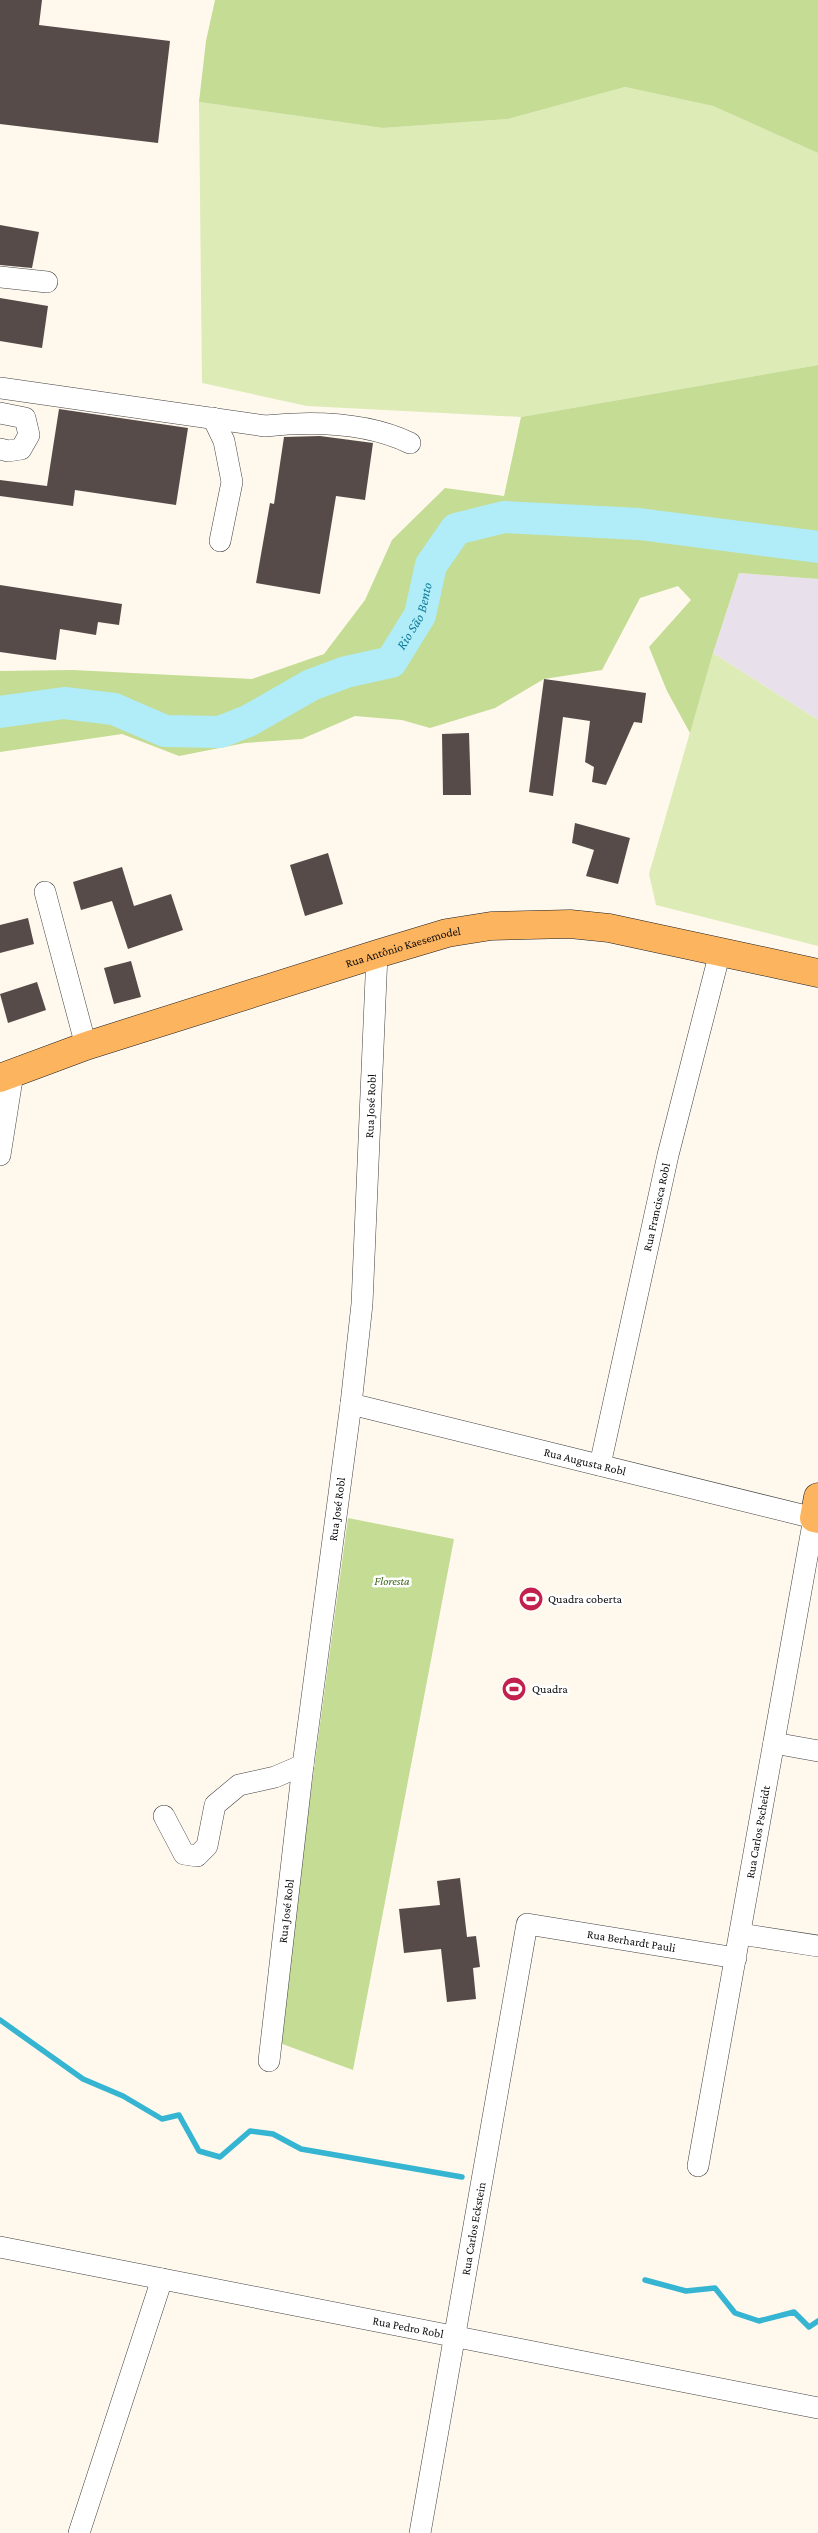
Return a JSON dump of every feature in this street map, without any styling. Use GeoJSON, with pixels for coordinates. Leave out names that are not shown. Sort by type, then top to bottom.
{"type":"FeatureCollection","features":[{"type":"Feature","properties":{"kind":"main road","name":"Rua Antônio Kaesemodel"},"geometry":{"type":"LineString","coordinates":[[6,1075],[86,1046],[378,954],[447,933],[491,926],[570,924],[609,928],[818,973]]}},
{"type":"Feature","properties":{"kind":"street"},"geometry":{"type":"LineString","coordinates":[[0,277],[47,282]]}},
{"type":"Feature","properties":{"kind":"street"},"geometry":{"type":"LineString","coordinates":[[0,388],[265,426],[288,424],[346,426],[388,432],[410,443]]}},
{"type":"Feature","properties":{"kind":"street"},"geometry":{"type":"LineString","coordinates":[[0,413],[25,418],[29,435],[21,449],[8,451],[0,449]]}},
{"type":"Feature","properties":{"kind":"street"},"geometry":{"type":"LineString","coordinates":[[213,418],[224,441],[232,482],[220,541]]}},
{"type":"Feature","properties":{"kind":"street"},"geometry":{"type":"LineString","coordinates":[[45,892],[86,1046]]}},
{"type":"Feature","properties":{"kind":"street","name":"Rua Francisca Robl"},"geometry":{"type":"LineString","coordinates":[[600,1465],[668,1155],[720,952]]}},
{"type":"Feature","properties":{"kind":"street","name":"Rua José Robl"},"geometry":{"type":"LineString","coordinates":[[269,2061],[303,1765],[352,1404],[362,1304],[378,954]]}},
{"type":"Feature","properties":{"kind":"street"},"geometry":{"type":"LineString","coordinates":[[0,1155],[6,1075]]}},
{"type":"Feature","properties":{"kind":"street","name":"Rua Augusta Robl"},"geometry":{"type":"LineString","coordinates":[[352,1404],[600,1465],[817,1512]]}},
{"type":"Feature","properties":{"kind":"street","name":"Rua Carlos Pscheidt"},"geometry":{"type":"LineString","coordinates":[[698,2166],[817,1512]]}},
{"type":"Feature","properties":{"kind":"street"},"geometry":{"type":"LineString","coordinates":[[774,1743],[818,1750]]}},
{"type":"Feature","properties":{"kind":"street"},"geometry":{"type":"LineString","coordinates":[[164,1816],[184,1854],[197,1856],[207,1846],[215,1805],[238,1785],[275,1777],[303,1765]]}},
{"type":"Feature","properties":{"kind":"street","name":"Rua Berhardt Pauli"},"geometry":{"type":"LineString","coordinates":[[527,1924],[736,1958]]}},
{"type":"Feature","properties":{"kind":"street","name":"Rua Carlos Eckstein"},"geometry":{"type":"LineString","coordinates":[[420,2533],[456,2337],[527,1924]]}},
{"type":"Feature","properties":{"kind":"street"},"geometry":{"type":"LineString","coordinates":[[740,1934],[818,1946]]}},
{"type":"Feature","properties":{"kind":"street","name":"Rua Pedro Robl"},"geometry":{"type":"LineString","coordinates":[[0,2247],[818,2408]]}},
{"type":"Feature","properties":{"kind":"street"},"geometry":{"type":"LineString","coordinates":[[79,2533],[162,2279]]}},
{"type":"Feature","properties":{"kind":"shaded area"},"geometry":{"type":"Polygon","coordinates":[[[739,573],[818,579],[818,720],[713,653],[739,573]]]}},
{"type":"Feature","properties":{"kind":"green space"},"geometry":{"type":"Polygon","coordinates":[[[215,0],[818,0],[818,153],[713,106],[625,87],[508,119],[383,128],[199,102],[206,41],[215,0]]]}},
{"type":"Feature","properties":{"kind":"green space"},"geometry":{"type":"Polygon","coordinates":[[[625,87],[713,106],[818,153],[818,365],[521,417],[307,406],[202,383],[199,102],[383,128],[508,119],[625,87]]]}},
{"type":"Feature","properties":{"kind":"green space"},"geometry":{"type":"Polygon","coordinates":[[[818,365],[818,579],[739,573],[690,733],[667,691],[649,647],[691,600],[678,586],[640,598],[602,670],[544,679],[495,708],[430,728],[402,720],[355,716],[302,739],[245,743],[179,756],[122,734],[0,752],[0,671],[73,670],[252,679],[324,654],[365,600],[392,540],[445,488],[504,496],[521,417],[818,365]]]}},
{"type":"Feature","properties":{"kind":"green space"},"geometry":{"type":"Polygon","coordinates":[[[713,653],[818,720],[818,946],[656,905],[649,874],[713,653]]]}},
{"type":"Feature","properties":{"kind":"green space","name":"Floresta"},"geometry":{"type":"Polygon","coordinates":[[[348,1518],[454,1539],[353,2070],[277,2042],[348,1518]]]}},
{"type":"Feature","properties":{"kind":"building"},"geometry":{"type":"Polygon","coordinates":[[[0,0],[42,0],[39,25],[170,41],[158,143],[0,124],[0,0]]]}},
{"type":"Feature","properties":{"kind":"building"},"geometry":{"type":"Polygon","coordinates":[[[0,225],[39,232],[32,268],[0,265],[0,225]]]}},
{"type":"Feature","properties":{"kind":"building"},"geometry":{"type":"Polygon","coordinates":[[[0,298],[48,306],[42,348],[0,341],[0,298]]]}},
{"type":"Feature","properties":{"kind":"building"},"geometry":{"type":"Polygon","coordinates":[[[59,409],[188,428],[176,505],[75,490],[73,506],[0,496],[0,480],[47,486],[59,409]]]}},
{"type":"Feature","properties":{"kind":"building"},"geometry":{"type":"Polygon","coordinates":[[[320,436],[373,443],[365,500],[336,496],[320,594],[256,583],[270,503],[274,504],[284,437],[320,436]]]}},
{"type":"Feature","properties":{"kind":"building"},"geometry":{"type":"Polygon","coordinates":[[[0,585],[122,604],[119,625],[98,622],[96,635],[60,629],[56,660],[0,652],[0,585]]]}},
{"type":"Feature","properties":{"kind":"building"},"geometry":{"type":"Polygon","coordinates":[[[544,679],[646,693],[642,723],[634,722],[606,785],[592,782],[594,767],[585,762],[590,721],[563,717],[553,796],[529,792],[544,679]]]}},
{"type":"Feature","properties":{"kind":"building"},"geometry":{"type":"Polygon","coordinates":[[[469,733],[471,795],[443,795],[442,734],[469,733]]]}},
{"type":"Feature","properties":{"kind":"building"},"geometry":{"type":"Polygon","coordinates":[[[575,823],[630,838],[618,884],[586,876],[594,850],[572,843],[575,823]]]}},
{"type":"Feature","properties":{"kind":"building"},"geometry":{"type":"Polygon","coordinates":[[[328,853],[343,904],[305,916],[290,865],[328,853]]]}},
{"type":"Feature","properties":{"kind":"building"},"geometry":{"type":"Polygon","coordinates":[[[122,867],[134,906],[171,894],[183,930],[128,949],[112,901],[81,910],[73,882],[122,867]]]}},
{"type":"Feature","properties":{"kind":"building"},"geometry":{"type":"Polygon","coordinates":[[[28,918],[34,944],[0,953],[0,925],[28,918]]]}},
{"type":"Feature","properties":{"kind":"building"},"geometry":{"type":"Polygon","coordinates":[[[131,961],[141,997],[114,1004],[104,968],[131,961]]]}},
{"type":"Feature","properties":{"kind":"building"},"geometry":{"type":"Polygon","coordinates":[[[37,982],[46,1010],[8,1023],[0,994],[37,982]]]}},
{"type":"Feature","properties":{"kind":"building"},"geometry":{"type":"Polygon","coordinates":[[[460,1878],[467,1937],[476,1936],[480,1967],[473,1968],[476,1999],[447,2002],[441,1949],[404,1953],[399,1909],[440,1905],[437,1881],[460,1878]]]}},
{"type":"Feature","properties":{"kind":"waterway","name":"Rio São Bento"},"geometry":{"type":"LineString","coordinates":[[0,712],[64,703],[114,709],[165,731],[220,732],[248,721],[311,685],[346,672],[391,662],[420,615],[431,565],[456,529],[504,517],[639,524],[818,547]]}},
{"type":"Feature","properties":{"kind":"waterway"},"geometry":{"type":"LineString","coordinates":[[0,2020],[83,2079],[123,2096],[162,2119],[179,2115],[199,2151],[220,2157],[250,2131],[273,2134],[301,2149],[462,2177]]}},
{"type":"Feature","properties":{"kind":"waterway"},"geometry":{"type":"LineString","coordinates":[[645,2280],[686,2291],[715,2288],[735,2313],[759,2321],[794,2312],[809,2327],[818,2321]]}},
{"type":"Feature","properties":{"kind":"place","name":"Quadra coberta"},"geometry":{"type":"Point","coordinates":[531,1599]}},
{"type":"Feature","properties":{"kind":"place","name":"Quadra"},"geometry":{"type":"Point","coordinates":[514,1689]}}]}
